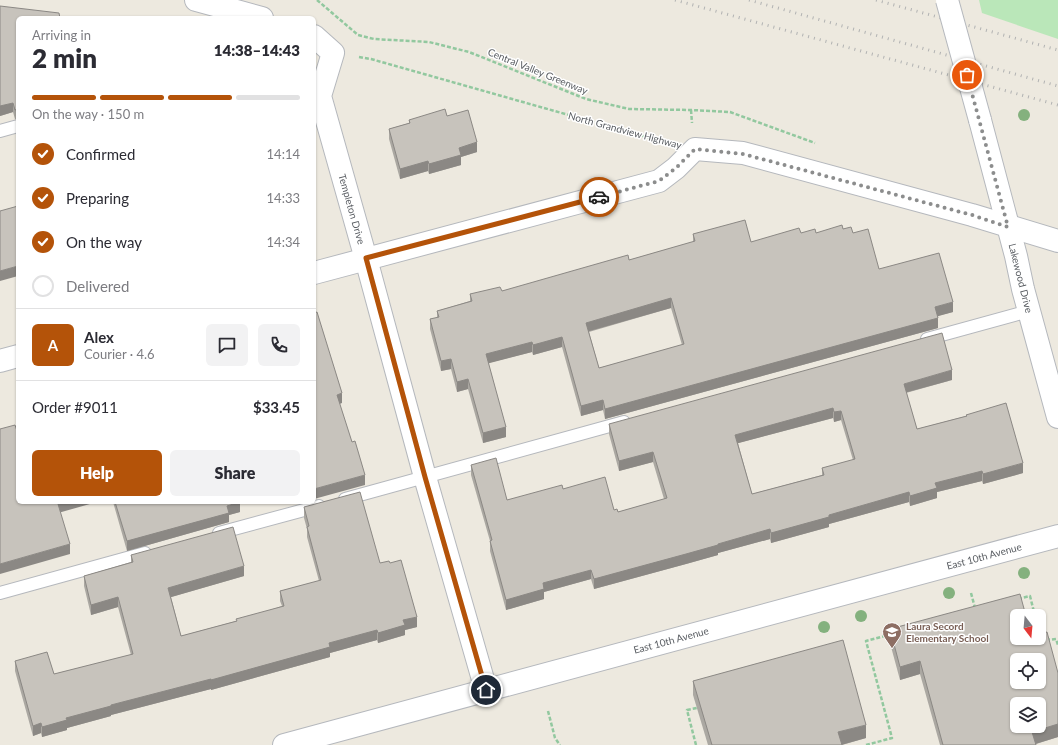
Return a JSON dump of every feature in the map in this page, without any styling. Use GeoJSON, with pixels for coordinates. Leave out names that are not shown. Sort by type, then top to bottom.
{"type":"FeatureCollection","features":[{"type":"Feature","properties":{"kind":"street"},"geometry":{"type":"LineString","coordinates":[[196,0],[235,15]]}},
{"type":"Feature","properties":{"kind":"street","name":"Lakewood Drive"},"geometry":{"type":"LineString","coordinates":[[947,0],[1058,417]]}},
{"type":"Feature","properties":{"kind":"street"},"geometry":{"type":"LineString","coordinates":[[316,38],[333,53]]}},
{"type":"Feature","properties":{"kind":"street","name":"Templeton Drive"},"geometry":{"type":"LineString","coordinates":[[333,53],[320,96],[366,258],[425,477],[486,690]]}},
{"type":"Feature","properties":{"kind":"street"},"geometry":{"type":"LineString","coordinates":[[316,272],[659,181],[676,168],[695,149]]}},
{"type":"Feature","properties":{"kind":"street","name":"North Grandview Highway"},"geometry":{"type":"LineString","coordinates":[[695,149],[743,154],[972,215],[1058,241]]}},
{"type":"Feature","properties":{"kind":"street"},"geometry":{"type":"LineString","coordinates":[[0,361],[16,357]]}},
{"type":"Feature","properties":{"kind":"street","name":"East 10th Avenue"},"geometry":{"type":"LineString","coordinates":[[284,745],[326,740],[486,690],[1058,536]]}},
{"type":"Feature","properties":{"kind":"lane"},"geometry":{"type":"LineString","coordinates":[[0,131],[16,127]]}},
{"type":"Feature","properties":{"kind":"lane"},"geometry":{"type":"LineString","coordinates":[[915,342],[1029,311]]}},
{"type":"Feature","properties":{"kind":"lane"},"geometry":{"type":"LineString","coordinates":[[205,537],[632,420]]}},
{"type":"Feature","properties":{"kind":"lane"},"geometry":{"type":"LineString","coordinates":[[0,593],[159,550]]}},
{"type":"Feature","properties":{"kind":"path","name":"Central Valley Greenway"},"geometry":{"type":"LineString","coordinates":[[317,0],[358,34],[374,39],[429,42],[470,52],[586,99],[629,109],[730,112],[818,144]]}},
{"type":"Feature","properties":{"kind":"path","name":"North Grandview Highway"},"geometry":{"type":"LineString","coordinates":[[333,53],[370,59],[695,149]]}},
{"type":"Feature","properties":{"kind":"path"},"geometry":{"type":"LineString","coordinates":[[971,593],[976,611]]}},
{"type":"Feature","properties":{"kind":"path"},"geometry":{"type":"LineString","coordinates":[[1017,599],[1030,596],[1033,609]]}},
{"type":"Feature","properties":{"kind":"path"},"geometry":{"type":"LineString","coordinates":[[866,745],[892,738],[866,641],[894,633]]}},
{"type":"Feature","properties":{"kind":"path"},"geometry":{"type":"LineString","coordinates":[[1046,640],[1057,639],[1058,645]]}},
{"type":"Feature","properties":{"kind":"path"},"geometry":{"type":"LineString","coordinates":[[696,745],[687,710],[697,708]]}},
{"type":"Feature","properties":{"kind":"path"},"geometry":{"type":"LineString","coordinates":[[548,711],[555,738],[560,745]]}},
{"type":"Feature","properties":{"kind":"green space"},"geometry":{"type":"Polygon","coordinates":[[[979,0],[1058,0],[1058,39],[982,13],[979,0]]]}},
{"type":"Feature","properties":{"kind":"building"},"geometry":{"type":"Polygon","coordinates":[[[0,6],[59,13],[60,16],[16,16],[16,110],[13,103],[0,106],[0,6]]]}},
{"type":"Feature","properties":{"kind":"building"},"geometry":{"type":"Polygon","coordinates":[[[445,109],[447,116],[468,110],[477,142],[459,148],[461,155],[429,164],[428,161],[400,169],[389,129],[410,123],[409,120],[445,109]]]}},
{"type":"Feature","properties":{"kind":"building"},"geometry":{"type":"Polygon","coordinates":[[[16,207],[16,267],[0,271],[0,211],[16,207]]]}},
{"type":"Feature","properties":{"kind":"building"},"geometry":{"type":"Polygon","coordinates":[[[745,220],[751,242],[799,228],[801,233],[815,229],[816,233],[842,225],[843,229],[851,227],[853,233],[868,229],[879,269],[939,253],[953,302],[935,307],[938,318],[605,409],[603,400],[581,406],[562,337],[533,345],[532,342],[486,354],[506,427],[483,433],[468,379],[457,382],[451,359],[441,361],[430,319],[439,317],[437,311],[472,301],[470,294],[500,287],[502,291],[628,255],[629,260],[695,241],[693,234],[745,220]],[[671,298],[586,323],[599,368],[684,344],[671,298]]]}},
{"type":"Feature","properties":{"kind":"building"},"geometry":{"type":"Polygon","coordinates":[[[316,312],[342,393],[337,395],[352,442],[355,441],[365,475],[316,488],[316,312]]]}},
{"type":"Feature","properties":{"kind":"building"},"geometry":{"type":"Polygon","coordinates":[[[942,333],[952,370],[904,384],[917,429],[967,416],[966,415],[1006,403],[1023,463],[983,474],[982,471],[935,483],[937,488],[910,496],[909,492],[829,515],[829,517],[771,533],[770,529],[594,579],[591,570],[543,583],[544,589],[506,600],[490,541],[492,540],[471,465],[496,458],[507,500],[562,485],[563,489],[605,477],[614,510],[617,509],[618,512],[667,498],[653,452],[619,461],[609,424],[942,333]],[[833,408],[735,435],[752,494],[824,475],[822,468],[855,459],[841,411],[834,412],[833,408]]]}},
{"type":"Feature","properties":{"kind":"building"},"geometry":{"type":"Polygon","coordinates":[[[15,425],[16,428],[16,504],[58,504],[70,544],[0,564],[0,429],[15,425]]]}},
{"type":"Feature","properties":{"kind":"building"},"geometry":{"type":"Polygon","coordinates":[[[360,492],[380,563],[389,561],[390,563],[401,560],[417,617],[403,620],[405,625],[378,633],[377,630],[329,643],[330,647],[211,680],[111,705],[66,718],[67,720],[42,727],[41,723],[33,726],[15,661],[47,652],[54,674],[133,654],[118,597],[91,605],[84,576],[133,562],[131,555],[233,527],[244,566],[168,588],[181,636],[237,621],[236,619],[284,606],[280,591],[321,580],[307,527],[309,526],[304,507],[360,492]]]}},
{"type":"Feature","properties":{"kind":"building"},"geometry":{"type":"Polygon","coordinates":[[[116,504],[234,504],[227,506],[229,513],[127,541],[116,504]]]}},
{"type":"Feature","properties":{"kind":"building"},"geometry":{"type":"Polygon","coordinates":[[[1020,594],[1024,609],[1010,609],[1010,645],[1046,645],[1047,632],[1058,673],[1058,724],[1046,728],[1046,697],[1010,697],[1010,733],[1032,733],[1036,745],[943,745],[920,661],[900,667],[890,629],[1020,594]]]}},
{"type":"Feature","properties":{"kind":"building"},"geometry":{"type":"Polygon","coordinates":[[[843,640],[866,725],[838,732],[842,745],[712,745],[693,681],[843,640]]]}},
{"type":"Feature","properties":{"kind":"railway"},"geometry":{"type":"LineString","coordinates":[[675,0],[1058,105]]}},
{"type":"Feature","properties":{"kind":"railway"},"geometry":{"type":"LineString","coordinates":[[749,0],[1058,86]]}},
{"type":"Feature","properties":{"kind":"railway"},"geometry":{"type":"LineString","coordinates":[[876,0],[1058,50]]}},
{"type":"Feature","properties":{"kind":"way so far"},"geometry":{"type":"LineString","coordinates":[[599,197],[659,181],[676,168],[695,149],[743,154],[972,215],[1008,227],[967,75]]}},
{"type":"Feature","properties":{"kind":"place","name":"Laura Secord Elementary School"},"geometry":{"type":"Point","coordinates":[892,649]}},
{"type":"Feature","properties":{"kind":"route"},"geometry":{"type":"LineString","coordinates":[[486,690],[425,477],[366,258],[599,197]]}}]}
